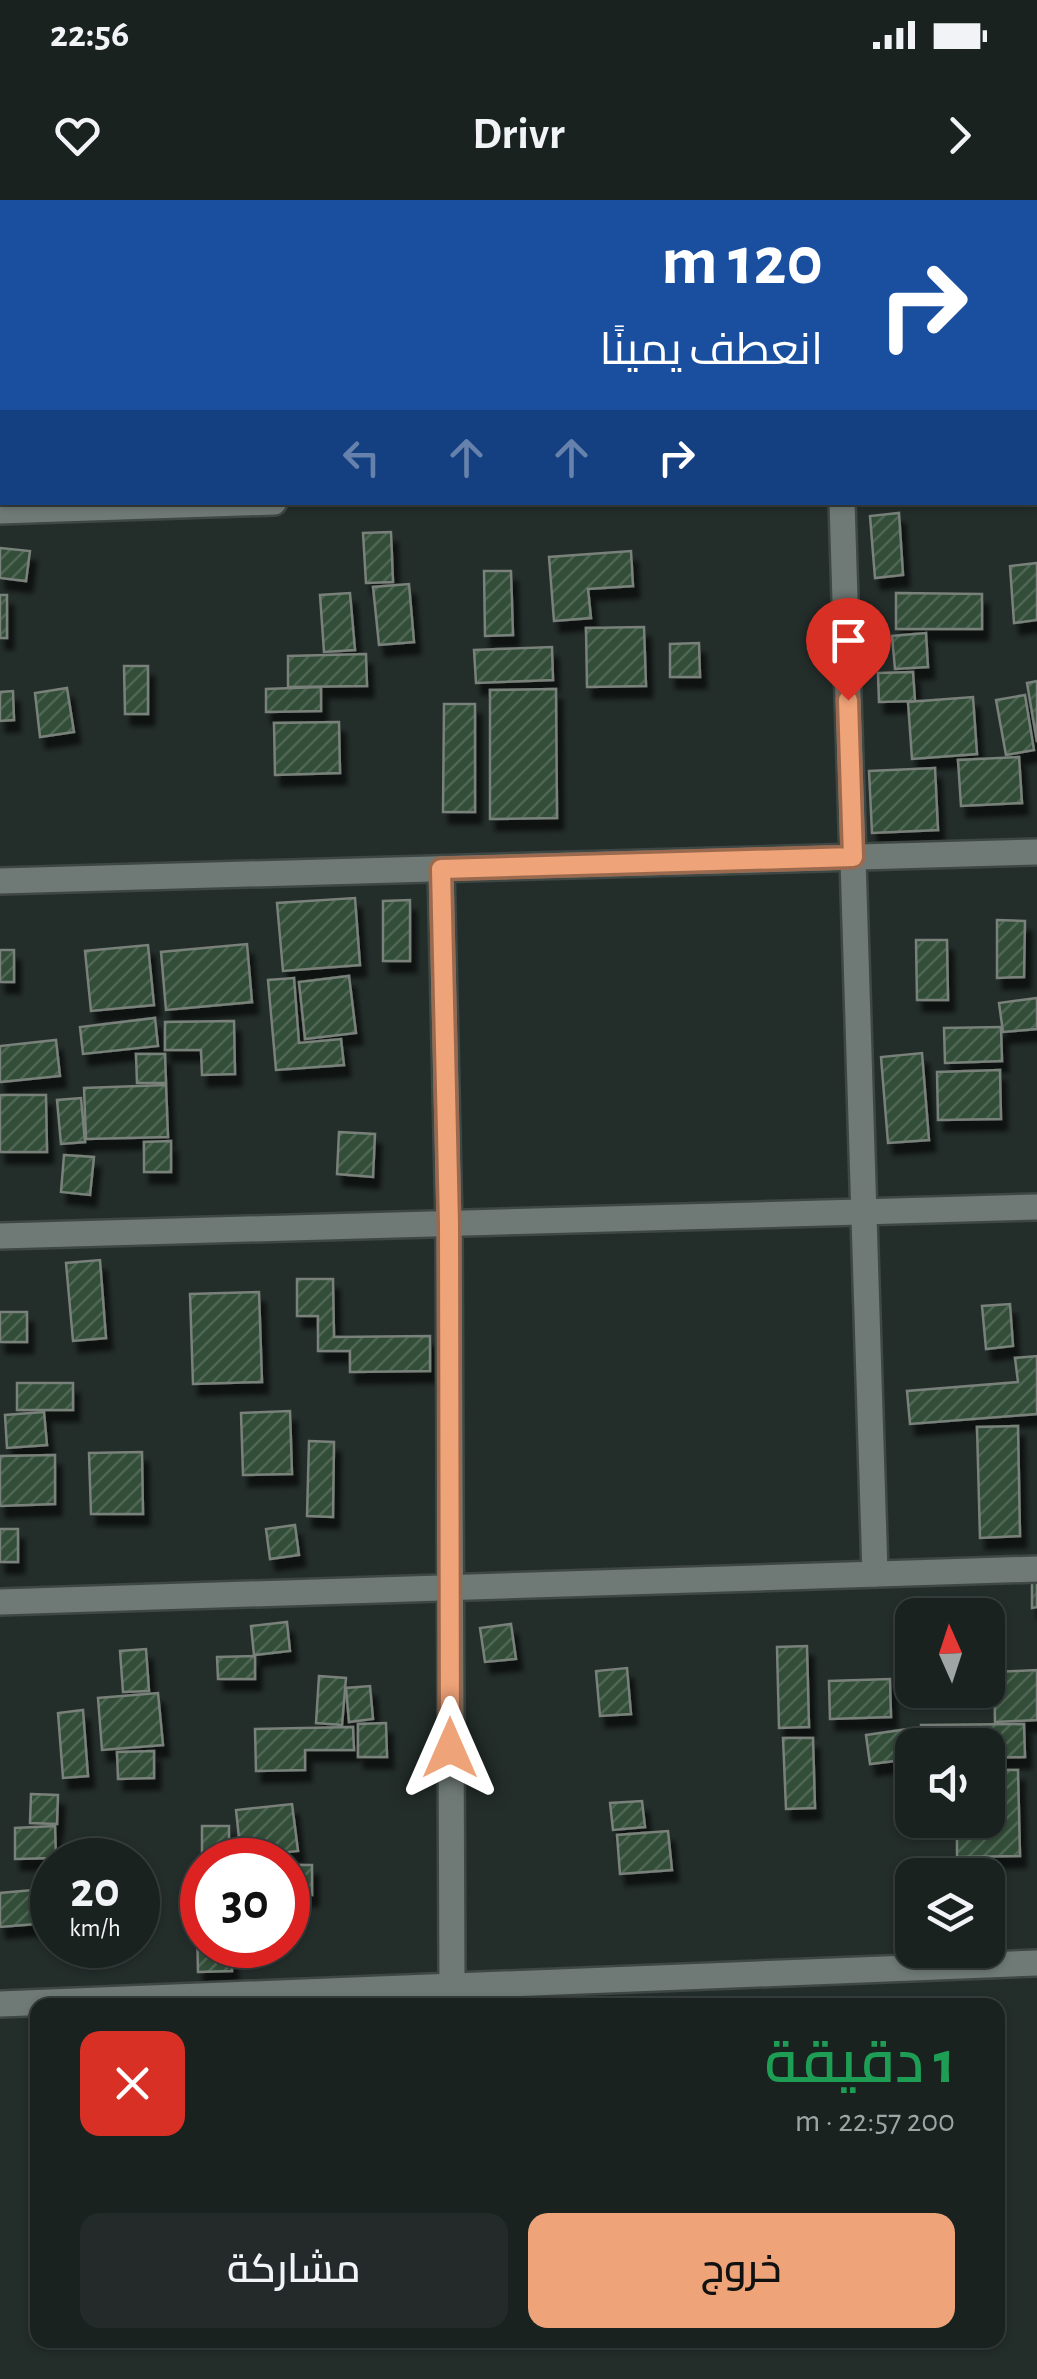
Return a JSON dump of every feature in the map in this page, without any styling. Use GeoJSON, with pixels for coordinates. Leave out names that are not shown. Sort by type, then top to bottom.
{"type":"FeatureCollection","features":[{"type":"Feature","properties":{"kind":"street"},"geometry":{"type":"LineString","coordinates":[[0,511],[183,505]]}},
{"type":"Feature","properties":{"kind":"street"},"geometry":{"type":"LineString","coordinates":[[842,505],[875,1574]]}},
{"type":"Feature","properties":{"kind":"street"},"geometry":{"type":"LineString","coordinates":[[0,882],[1037,852]]}},
{"type":"Feature","properties":{"kind":"street"},"geometry":{"type":"LineString","coordinates":[[441,869],[449,1223],[452,1986]]}},
{"type":"Feature","properties":{"kind":"street"},"geometry":{"type":"LineString","coordinates":[[0,1236],[1037,1207]]}},
{"type":"Feature","properties":{"kind":"street"},"geometry":{"type":"LineString","coordinates":[[0,1602],[1037,1569]]}},
{"type":"Feature","properties":{"kind":"street"},"geometry":{"type":"LineString","coordinates":[[151,1998],[1037,1963]]}},
{"type":"Feature","properties":{"kind":"street"},"geometry":{"type":"LineString","coordinates":[[0,2004],[30,2003]]}},
{"type":"Feature","properties":{"kind":"building"},"geometry":{"type":"Polygon","coordinates":[[[899,513],[903,575],[875,578],[870,516],[899,513]]]}},
{"type":"Feature","properties":{"kind":"building"},"geometry":{"type":"Polygon","coordinates":[[[391,532],[393,582],[366,583],[363,533],[391,532]]]}},
{"type":"Feature","properties":{"kind":"building"},"geometry":{"type":"Polygon","coordinates":[[[0,548],[30,551],[26,581],[0,578],[0,548]]]}},
{"type":"Feature","properties":{"kind":"building"},"geometry":{"type":"Polygon","coordinates":[[[631,551],[633,586],[588,589],[591,618],[554,621],[549,557],[631,551]]]}},
{"type":"Feature","properties":{"kind":"building"},"geometry":{"type":"Polygon","coordinates":[[[1037,563],[1037,620],[1014,623],[1010,566],[1037,563]]]}},
{"type":"Feature","properties":{"kind":"building"},"geometry":{"type":"Polygon","coordinates":[[[484,571],[511,571],[513,635],[485,636],[484,571]]]}},
{"type":"Feature","properties":{"kind":"building"},"geometry":{"type":"Polygon","coordinates":[[[409,584],[414,642],[379,645],[373,587],[409,584]]]}},
{"type":"Feature","properties":{"kind":"building"},"geometry":{"type":"Polygon","coordinates":[[[350,593],[355,650],[324,652],[320,595],[350,593]]]}},
{"type":"Feature","properties":{"kind":"building"},"geometry":{"type":"Polygon","coordinates":[[[896,593],[982,594],[982,629],[896,629],[896,593]]]}},
{"type":"Feature","properties":{"kind":"building"},"geometry":{"type":"Polygon","coordinates":[[[0,595],[7,595],[7,638],[0,638],[0,595]]]}},
{"type":"Feature","properties":{"kind":"building"},"geometry":{"type":"Polygon","coordinates":[[[644,627],[646,686],[587,687],[586,628],[644,627]]]}},
{"type":"Feature","properties":{"kind":"building"},"geometry":{"type":"Polygon","coordinates":[[[926,633],[928,667],[895,669],[892,636],[926,633]]]}},
{"type":"Feature","properties":{"kind":"building"},"geometry":{"type":"Polygon","coordinates":[[[699,643],[700,677],[670,677],[670,644],[699,643]]]}},
{"type":"Feature","properties":{"kind":"building"},"geometry":{"type":"Polygon","coordinates":[[[552,647],[553,680],[476,683],[474,650],[552,647]]]}},
{"type":"Feature","properties":{"kind":"building"},"geometry":{"type":"Polygon","coordinates":[[[366,654],[367,686],[288,687],[288,656],[366,654]]]}},
{"type":"Feature","properties":{"kind":"building"},"geometry":{"type":"Polygon","coordinates":[[[124,666],[148,666],[148,714],[125,714],[124,666]]]}},
{"type":"Feature","properties":{"kind":"building"},"geometry":{"type":"Polygon","coordinates":[[[913,672],[915,701],[879,702],[878,673],[913,672]]]}},
{"type":"Feature","properties":{"kind":"building"},"geometry":{"type":"Polygon","coordinates":[[[1037,681],[1037,742],[1027,683],[1037,681]]]}},
{"type":"Feature","properties":{"kind":"building"},"geometry":{"type":"Polygon","coordinates":[[[321,687],[321,711],[266,712],[266,689],[321,687]]]}},
{"type":"Feature","properties":{"kind":"building"},"geometry":{"type":"Polygon","coordinates":[[[67,688],[74,732],[40,737],[35,693],[67,688]]]}},
{"type":"Feature","properties":{"kind":"building"},"geometry":{"type":"Polygon","coordinates":[[[556,689],[557,818],[490,819],[490,690],[556,689]]]}},
{"type":"Feature","properties":{"kind":"building"},"geometry":{"type":"Polygon","coordinates":[[[13,691],[14,720],[0,721],[0,692],[13,691]]]}},
{"type":"Feature","properties":{"kind":"building"},"geometry":{"type":"Polygon","coordinates":[[[1025,695],[1034,750],[1006,755],[996,700],[1025,695]]]}},
{"type":"Feature","properties":{"kind":"building"},"geometry":{"type":"Polygon","coordinates":[[[973,697],[977,754],[912,759],[908,702],[973,697]]]}},
{"type":"Feature","properties":{"kind":"building"},"geometry":{"type":"Polygon","coordinates":[[[444,704],[475,704],[475,812],[443,812],[444,704]]]}},
{"type":"Feature","properties":{"kind":"building"},"geometry":{"type":"Polygon","coordinates":[[[339,722],[340,773],[275,775],[274,723],[339,722]]]}},
{"type":"Feature","properties":{"kind":"building"},"geometry":{"type":"Polygon","coordinates":[[[1019,757],[1022,803],[961,806],[958,760],[1019,757]]]}},
{"type":"Feature","properties":{"kind":"building"},"geometry":{"type":"Polygon","coordinates":[[[935,768],[938,830],[872,833],[869,771],[935,768]]]}},
{"type":"Feature","properties":{"kind":"building"},"geometry":{"type":"Polygon","coordinates":[[[355,898],[360,965],[283,971],[277,903],[355,898]]]}},
{"type":"Feature","properties":{"kind":"building"},"geometry":{"type":"Polygon","coordinates":[[[410,900],[410,961],[383,961],[383,901],[410,900]]]}},
{"type":"Feature","properties":{"kind":"building"},"geometry":{"type":"Polygon","coordinates":[[[997,920],[1025,921],[1024,977],[997,978],[997,920]]]}},
{"type":"Feature","properties":{"kind":"building"},"geometry":{"type":"Polygon","coordinates":[[[916,940],[947,940],[948,1000],[917,1000],[916,940]]]}},
{"type":"Feature","properties":{"kind":"building"},"geometry":{"type":"Polygon","coordinates":[[[247,944],[252,1002],[166,1010],[161,952],[247,944]]]}},
{"type":"Feature","properties":{"kind":"building"},"geometry":{"type":"Polygon","coordinates":[[[148,945],[154,1005],[91,1011],[85,951],[148,945]]]}},
{"type":"Feature","properties":{"kind":"building"},"geometry":{"type":"Polygon","coordinates":[[[0,950],[14,950],[14,982],[0,982],[0,950]]]}},
{"type":"Feature","properties":{"kind":"building"},"geometry":{"type":"Polygon","coordinates":[[[349,976],[356,1033],[305,1039],[299,982],[349,976]]]}},
{"type":"Feature","properties":{"kind":"building"},"geometry":{"type":"Polygon","coordinates":[[[294,978],[299,1043],[341,1039],[344,1065],[276,1070],[268,980],[294,978]]]}},
{"type":"Feature","properties":{"kind":"building"},"geometry":{"type":"Polygon","coordinates":[[[1037,998],[1037,1029],[1003,1032],[999,1003],[1037,998]]]}},
{"type":"Feature","properties":{"kind":"building"},"geometry":{"type":"Polygon","coordinates":[[[155,1018],[158,1046],[83,1054],[80,1027],[155,1018]]]}},
{"type":"Feature","properties":{"kind":"building"},"geometry":{"type":"Polygon","coordinates":[[[234,1021],[235,1074],[202,1075],[201,1050],[165,1050],[165,1022],[234,1021]]]}},
{"type":"Feature","properties":{"kind":"building"},"geometry":{"type":"Polygon","coordinates":[[[1001,1027],[1002,1061],[945,1063],[944,1028],[1001,1027]]]}},
{"type":"Feature","properties":{"kind":"building"},"geometry":{"type":"Polygon","coordinates":[[[56,1040],[60,1076],[0,1082],[0,1046],[56,1040]]]}},
{"type":"Feature","properties":{"kind":"building"},"geometry":{"type":"Polygon","coordinates":[[[922,1053],[929,1140],[888,1143],[881,1057],[922,1053]]]}},
{"type":"Feature","properties":{"kind":"building"},"geometry":{"type":"Polygon","coordinates":[[[136,1054],[165,1054],[166,1083],[137,1083],[136,1054]]]}},
{"type":"Feature","properties":{"kind":"building"},"geometry":{"type":"Polygon","coordinates":[[[1000,1070],[1001,1119],[938,1120],[937,1072],[1000,1070]]]}},
{"type":"Feature","properties":{"kind":"building"},"geometry":{"type":"Polygon","coordinates":[[[166,1085],[168,1137],[86,1139],[84,1088],[166,1085]]]}},
{"type":"Feature","properties":{"kind":"building"},"geometry":{"type":"Polygon","coordinates":[[[0,1095],[46,1095],[47,1152],[0,1152],[0,1095]]]}},
{"type":"Feature","properties":{"kind":"building"},"geometry":{"type":"Polygon","coordinates":[[[81,1098],[85,1142],[61,1144],[57,1100],[81,1098]]]}},
{"type":"Feature","properties":{"kind":"building"},"geometry":{"type":"Polygon","coordinates":[[[339,1132],[375,1134],[373,1177],[337,1174],[339,1132]]]}},
{"type":"Feature","properties":{"kind":"building"},"geometry":{"type":"Polygon","coordinates":[[[171,1141],[171,1172],[144,1172],[144,1142],[171,1141]]]}},
{"type":"Feature","properties":{"kind":"building"},"geometry":{"type":"Polygon","coordinates":[[[64,1155],[94,1157],[90,1195],[61,1192],[64,1155]]]}},
{"type":"Feature","properties":{"kind":"building"},"geometry":{"type":"Polygon","coordinates":[[[100,1260],[106,1338],[73,1341],[66,1263],[100,1260]]]}},
{"type":"Feature","properties":{"kind":"building"},"geometry":{"type":"Polygon","coordinates":[[[297,1279],[333,1279],[334,1337],[430,1336],[430,1371],[350,1372],[350,1351],[318,1351],[318,1316],[297,1316],[297,1279]]]}},
{"type":"Feature","properties":{"kind":"building"},"geometry":{"type":"Polygon","coordinates":[[[259,1292],[262,1382],[193,1384],[190,1294],[259,1292]]]}},
{"type":"Feature","properties":{"kind":"building"},"geometry":{"type":"Polygon","coordinates":[[[1010,1304],[1013,1346],[986,1349],[982,1306],[1010,1304]]]}},
{"type":"Feature","properties":{"kind":"building"},"geometry":{"type":"Polygon","coordinates":[[[0,1312],[27,1312],[27,1342],[0,1342],[0,1312]]]}},
{"type":"Feature","properties":{"kind":"building"},"geometry":{"type":"Polygon","coordinates":[[[1037,1356],[1037,1414],[910,1424],[907,1391],[1018,1382],[1015,1358],[1037,1356]]]}},
{"type":"Feature","properties":{"kind":"building"},"geometry":{"type":"Polygon","coordinates":[[[17,1383],[73,1383],[73,1410],[17,1410],[17,1383]]]}},
{"type":"Feature","properties":{"kind":"building"},"geometry":{"type":"Polygon","coordinates":[[[290,1411],[292,1474],[243,1475],[241,1413],[290,1411]]]}},
{"type":"Feature","properties":{"kind":"building"},"geometry":{"type":"Polygon","coordinates":[[[44,1412],[47,1445],[7,1448],[5,1415],[44,1412]]]}},
{"type":"Feature","properties":{"kind":"building"},"geometry":{"type":"Polygon","coordinates":[[[1018,1426],[1020,1536],[980,1538],[977,1427],[1018,1426]]]}},
{"type":"Feature","properties":{"kind":"building"},"geometry":{"type":"Polygon","coordinates":[[[309,1441],[334,1442],[333,1517],[307,1516],[309,1441]]]}},
{"type":"Feature","properties":{"kind":"building"},"geometry":{"type":"Polygon","coordinates":[[[142,1452],[143,1514],[91,1514],[89,1453],[142,1452]]]}},
{"type":"Feature","properties":{"kind":"building"},"geometry":{"type":"Polygon","coordinates":[[[55,1455],[55,1504],[0,1506],[0,1456],[55,1455]]]}},
{"type":"Feature","properties":{"kind":"building"},"geometry":{"type":"Polygon","coordinates":[[[295,1525],[299,1555],[270,1559],[266,1529],[295,1525]]]}},
{"type":"Feature","properties":{"kind":"building"},"geometry":{"type":"Polygon","coordinates":[[[0,1529],[18,1529],[18,1562],[0,1562],[0,1529]]]}},
{"type":"Feature","properties":{"kind":"building"},"geometry":{"type":"Polygon","coordinates":[[[1037,1582],[1037,1607],[1032,1608],[1032,1583],[1037,1582]]]}},
{"type":"Feature","properties":{"kind":"building"},"geometry":{"type":"Polygon","coordinates":[[[287,1622],[290,1651],[254,1655],[251,1626],[287,1622]]]}},
{"type":"Feature","properties":{"kind":"building"},"geometry":{"type":"Polygon","coordinates":[[[511,1624],[516,1659],[485,1662],[480,1628],[511,1624]]]}},
{"type":"Feature","properties":{"kind":"building"},"geometry":{"type":"Polygon","coordinates":[[[807,1646],[809,1727],[779,1728],[777,1647],[807,1646]]]}},
{"type":"Feature","properties":{"kind":"building"},"geometry":{"type":"Polygon","coordinates":[[[146,1649],[149,1691],[123,1692],[120,1651],[146,1649]]]}},
{"type":"Feature","properties":{"kind":"building"},"geometry":{"type":"Polygon","coordinates":[[[255,1656],[255,1679],[218,1679],[217,1657],[255,1656]]]}},
{"type":"Feature","properties":{"kind":"building"},"geometry":{"type":"Polygon","coordinates":[[[627,1668],[631,1714],[600,1716],[596,1671],[627,1668]]]}},
{"type":"Feature","properties":{"kind":"building"},"geometry":{"type":"Polygon","coordinates":[[[1037,1670],[1037,1720],[995,1722],[995,1708],[1005,1708],[1005,1671],[1037,1670]]]}},
{"type":"Feature","properties":{"kind":"building"},"geometry":{"type":"Polygon","coordinates":[[[319,1676],[346,1678],[342,1725],[316,1723],[319,1676]]]}},
{"type":"Feature","properties":{"kind":"building"},"geometry":{"type":"Polygon","coordinates":[[[890,1679],[891,1717],[830,1719],[829,1681],[890,1679]]]}},
{"type":"Feature","properties":{"kind":"building"},"geometry":{"type":"Polygon","coordinates":[[[370,1686],[373,1719],[349,1722],[346,1688],[370,1686]]]}},
{"type":"Feature","properties":{"kind":"building"},"geometry":{"type":"Polygon","coordinates":[[[158,1693],[163,1745],[102,1750],[98,1698],[158,1693]]]}},
{"type":"Feature","properties":{"kind":"building"},"geometry":{"type":"Polygon","coordinates":[[[83,1710],[88,1776],[63,1778],[58,1713],[83,1710]]]}},
{"type":"Feature","properties":{"kind":"building"},"geometry":{"type":"Polygon","coordinates":[[[386,1723],[387,1757],[358,1757],[358,1724],[386,1723]]]}},
{"type":"Feature","properties":{"kind":"building"},"geometry":{"type":"Polygon","coordinates":[[[1024,1724],[1025,1757],[1005,1758],[1005,1728],[921,1725],[1024,1724]]]}},
{"type":"Feature","properties":{"kind":"building"},"geometry":{"type":"Polygon","coordinates":[[[353,1727],[354,1750],[305,1750],[305,1770],[256,1771],[255,1729],[353,1727]]]}},
{"type":"Feature","properties":{"kind":"building"},"geometry":{"type":"Polygon","coordinates":[[[895,1731],[895,1761],[870,1764],[866,1735],[895,1731]]]}},
{"type":"Feature","properties":{"kind":"building"},"geometry":{"type":"Polygon","coordinates":[[[783,1738],[813,1738],[815,1808],[786,1809],[783,1738]]]}},
{"type":"Feature","properties":{"kind":"building"},"geometry":{"type":"Polygon","coordinates":[[[154,1751],[154,1778],[118,1779],[117,1752],[154,1751]]]}},
{"type":"Feature","properties":{"kind":"building"},"geometry":{"type":"Polygon","coordinates":[[[1005,1770],[1018,1770],[1020,1856],[957,1857],[957,1838],[1005,1838],[1005,1770]]]}},
{"type":"Feature","properties":{"kind":"building"},"geometry":{"type":"Polygon","coordinates":[[[31,1794],[58,1795],[57,1824],[30,1823],[31,1794]]]}},
{"type":"Feature","properties":{"kind":"building"},"geometry":{"type":"Polygon","coordinates":[[[642,1801],[645,1827],[613,1830],[610,1803],[642,1801]]]}},
{"type":"Feature","properties":{"kind":"building"},"geometry":{"type":"Polygon","coordinates":[[[292,1804],[296,1838],[239,1838],[236,1810],[292,1804]]]}},
{"type":"Feature","properties":{"kind":"building"},"geometry":{"type":"Polygon","coordinates":[[[55,1826],[55,1838],[30,1838],[30,1859],[15,1859],[15,1828],[55,1826]]]}},
{"type":"Feature","properties":{"kind":"building"},"geometry":{"type":"Polygon","coordinates":[[[202,1826],[229,1826],[229,1838],[202,1838],[202,1826]]]}},
{"type":"Feature","properties":{"kind":"building"},"geometry":{"type":"Polygon","coordinates":[[[668,1831],[672,1870],[620,1874],[617,1835],[668,1831]]]}},
{"type":"Feature","properties":{"kind":"building"},"geometry":{"type":"Polygon","coordinates":[[[30,1890],[30,1924],[0,1927],[0,1893],[30,1890]]]}},
{"type":"Feature","properties":{"kind":"building"},"geometry":{"type":"Polygon","coordinates":[[[198,1968],[232,1968],[232,1971],[198,1972],[198,1968]]]}},
{"type":"Feature","properties":{"kind":"route"},"geometry":{"type":"LineString","coordinates":[[450,1748],[449,1223],[441,869],[853,857],[848,700]]}}]}
